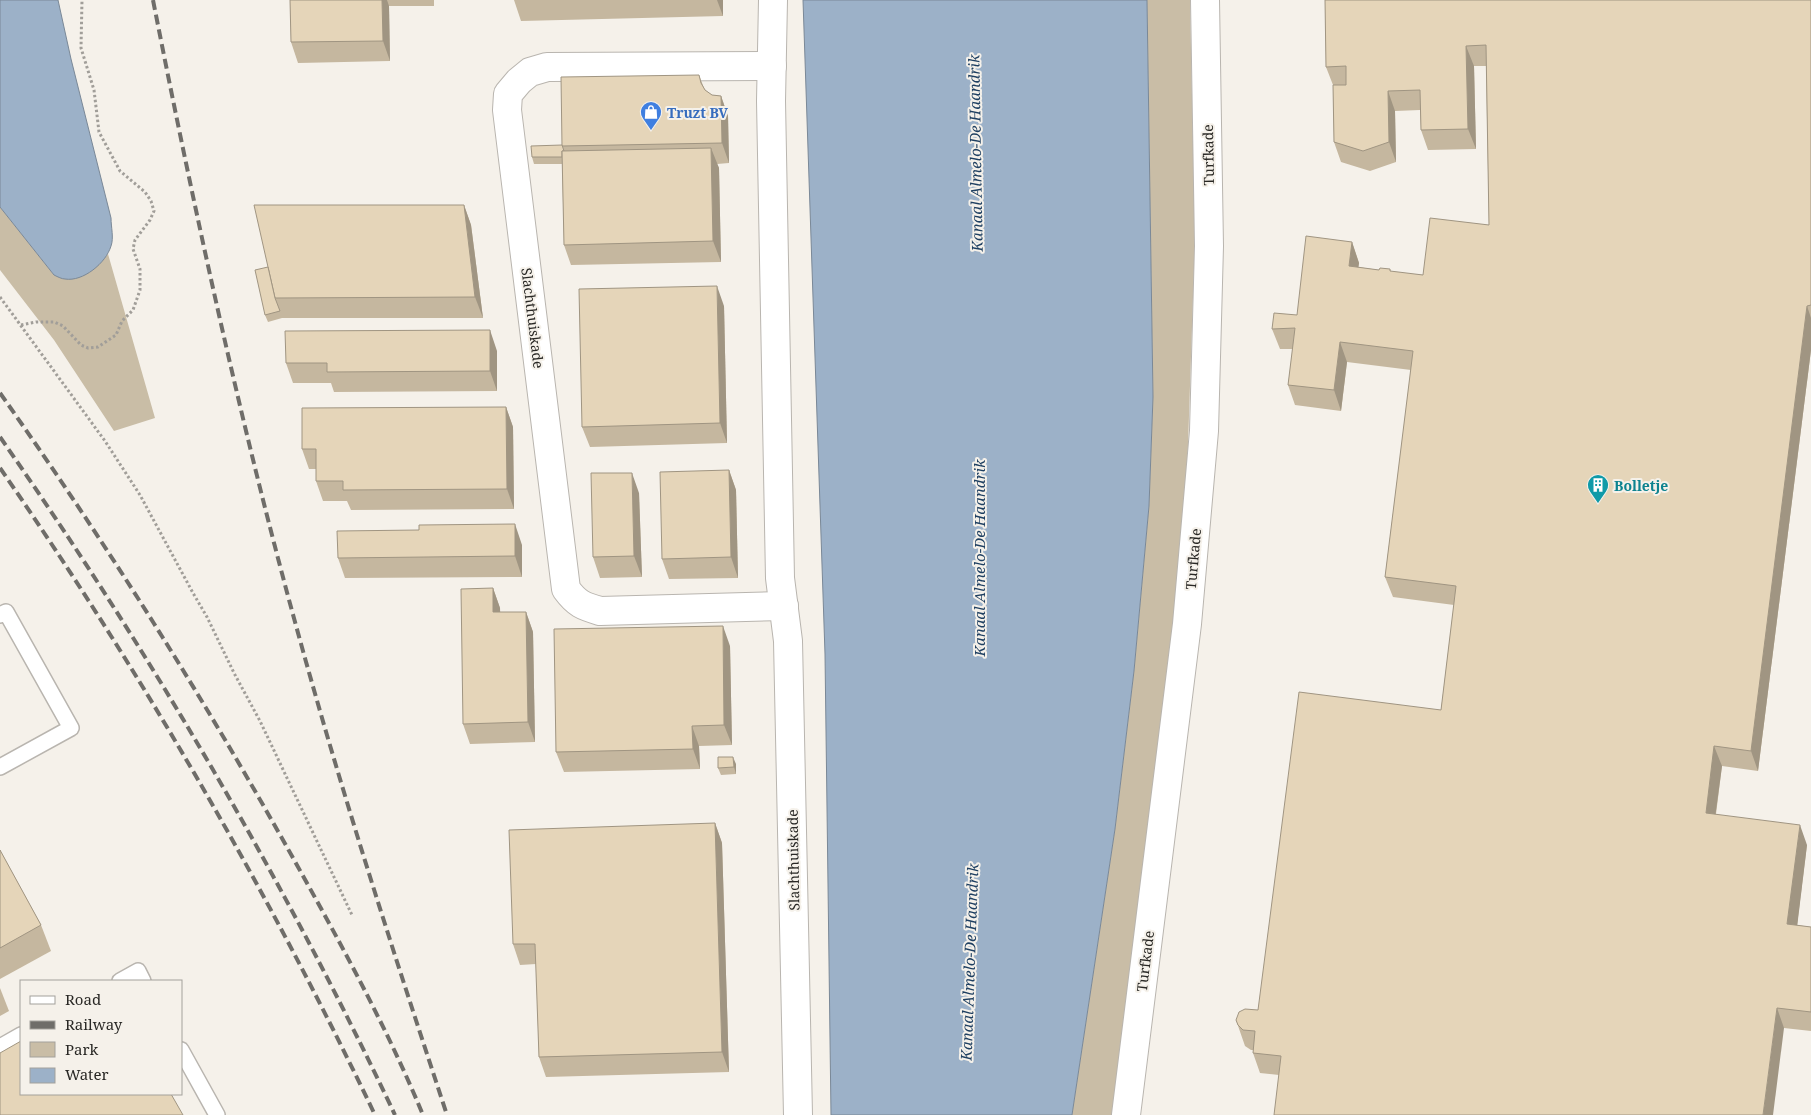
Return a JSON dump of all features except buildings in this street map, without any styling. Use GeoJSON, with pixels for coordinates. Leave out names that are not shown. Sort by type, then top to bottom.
{"type":"FeatureCollection","features":[{"type":"Feature","properties":{"kind":"street","name":"Slachthuiskade"},"geometry":{"type":"LineString","coordinates":[[773,0],[771,101],[780,578],[788,641],[798,1115]]}},
{"type":"Feature","properties":{"kind":"street","name":"Turfkade"},"geometry":{"type":"LineString","coordinates":[[1126,1115],[1187,624],[1204,432],[1209,246],[1205,0]]}},
{"type":"Feature","properties":{"kind":"street","name":"Slachthuiskade"},"geometry":{"type":"LineString","coordinates":[[772,66],[547,67],[530,72],[519,81],[508,94],[508,110],[566,589],[575,601],[585,607],[600,611],[784,606]]}},
{"type":"Feature","properties":{"kind":"lane"},"geometry":{"type":"LineString","coordinates":[[0,615],[6,612],[71,728],[0,767]]}},
{"type":"Feature","properties":{"kind":"lane"},"geometry":{"type":"LineString","coordinates":[[122,980],[138,971],[142,980]]}},
{"type":"Feature","properties":{"kind":"lane"},"geometry":{"type":"LineString","coordinates":[[0,1047],[20,1036]]}},
{"type":"Feature","properties":{"kind":"lane"},"geometry":{"type":"LineString","coordinates":[[182,1052],[217,1115]]}},
{"type":"Feature","properties":{"kind":"path"},"geometry":{"type":"LineString","coordinates":[[21,325],[36,322],[54,322],[63,326],[81,345],[88,348],[98,347],[116,335],[122,321],[132,310],[140,290],[140,269],[133,249],[135,240],[150,220],[154,211],[151,201],[145,192],[120,171],[99,132],[94,90],[81,48],[82,0]]}},
{"type":"Feature","properties":{"kind":"path"},"geometry":{"type":"LineString","coordinates":[[0,296],[105,441],[140,495],[208,617],[234,673],[260,721],[352,915]]}},
{"type":"Feature","properties":{"kind":"green space"},"geometry":{"type":"Polygon","coordinates":[[[1147,0],[1190,0],[1195,238],[1187,475],[1173,635],[1157,777],[1112,1115],[1072,1115],[1115,829],[1134,671],[1149,506],[1153,397],[1147,0]]]}},
{"type":"Feature","properties":{"kind":"green space"},"geometry":{"type":"Polygon","coordinates":[[[0,207],[54,275],[62,278],[77,277],[90,270],[108,254],[155,418],[114,431],[54,340],[0,270],[0,207]]]}},
{"type":"Feature","properties":{"kind":"water"},"geometry":{"type":"Polygon","coordinates":[[[0,0],[58,0],[111,218],[112,240],[108,252],[99,265],[79,278],[64,279],[54,275],[0,207],[0,0]]]}},
{"type":"Feature","properties":{"kind":"water","name":"Kanaal Almelo-De Haandrik"},"geometry":{"type":"Polygon","coordinates":[[[803,0],[1147,0],[1153,397],[1149,506],[1134,671],[1115,829],[1072,1115],[831,1115],[825,654],[803,0]]]}},
{"type":"Feature","properties":{"kind":"railway"},"geometry":{"type":"LineString","coordinates":[[153,0],[206,257],[266,514],[360,846],[447,1115]]}},
{"type":"Feature","properties":{"kind":"railway"},"geometry":{"type":"LineString","coordinates":[[0,393],[114,560],[186,674],[255,790],[359,980],[393,1047],[423,1115]]}},
{"type":"Feature","properties":{"kind":"railway"},"geometry":{"type":"LineString","coordinates":[[0,437],[109,600],[212,768],[307,939],[395,1115]]}},
{"type":"Feature","properties":{"kind":"railway"},"geometry":{"type":"LineString","coordinates":[[0,468],[103,624],[153,703],[200,784],[291,947],[375,1115]]}},
{"type":"Feature","properties":{"kind":"place","name":"Truzt BV"},"geometry":{"type":"Point","coordinates":[651,131]}},
{"type":"Feature","properties":{"kind":"place","name":"Bolletje"},"geometry":{"type":"Point","coordinates":[1598,504]}}]}
